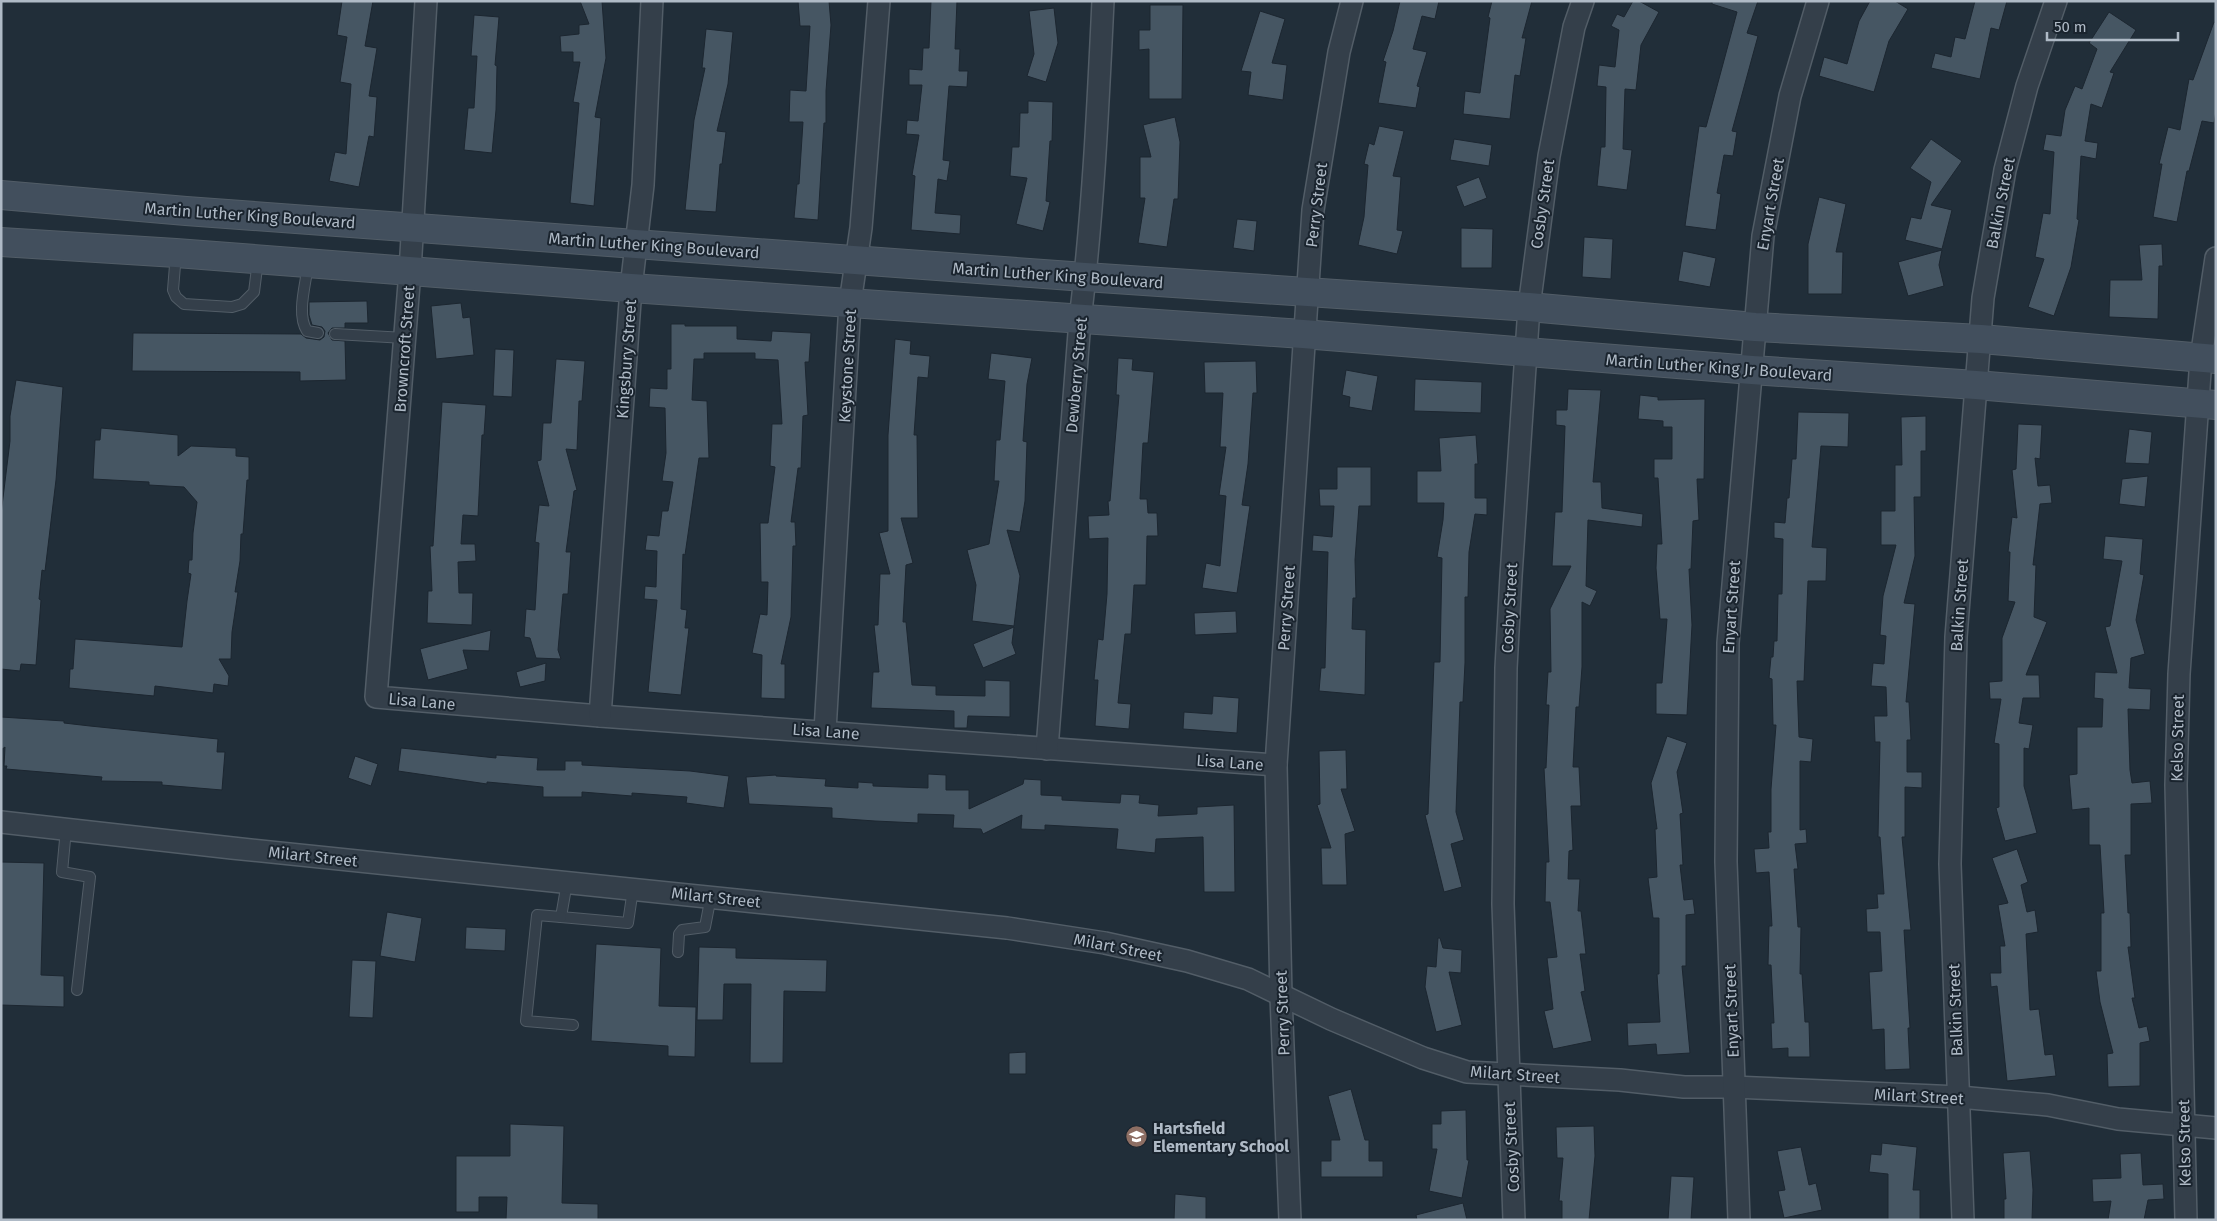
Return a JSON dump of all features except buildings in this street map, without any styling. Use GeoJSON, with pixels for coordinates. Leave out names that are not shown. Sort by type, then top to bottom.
{"type":"FeatureCollection","features":[{"type":"Feature","properties":{"kind":"main road","name":"Martin Luther King Boulevard"},"geometry":{"type":"LineString","coordinates":[[2,202],[186,211],[1307,292]]}},
{"type":"Feature","properties":{"kind":"main road"},"geometry":{"type":"LineString","coordinates":[[181,253],[186,211]]}},
{"type":"Feature","properties":{"kind":"main road"},"geometry":{"type":"LineString","coordinates":[[1,242],[181,253],[1080,320]]}},
{"type":"Feature","properties":{"kind":"main road"},"geometry":{"type":"LineString","coordinates":[[1307,292],[1755,327],[1981,340],[2208,358]]}},
{"type":"Feature","properties":{"kind":"main road","name":"Martin Luther King Jr Boulevard"},"geometry":{"type":"LineString","coordinates":[[1080,320],[1303,334],[1524,353],[1976,385],[2206,404]]}},
{"type":"Feature","properties":{"kind":"street","name":"Browncroft Street"},"geometry":{"type":"LineString","coordinates":[[376,697],[410,271],[411,227],[426,1]]}},
{"type":"Feature","properties":{"kind":"street","name":"Kingsbury Street"},"geometry":{"type":"LineString","coordinates":[[600,716],[631,288],[643,185],[652,1]]}},
{"type":"Feature","properties":{"kind":"street","name":"Keystone Street"},"geometry":{"type":"LineString","coordinates":[[825,731],[850,303],[857,260],[880,1]]}},
{"type":"Feature","properties":{"kind":"street","name":"Dewberry Street"},"geometry":{"type":"LineString","coordinates":[[1047,749],[1097,118],[1103,1]]}},
{"type":"Feature","properties":{"kind":"street","name":"Perry Street"},"geometry":{"type":"LineString","coordinates":[[1290,1220],[1281,996],[1276,765],[1303,334],[1313,210],[1339,52],[1352,1]]}},
{"type":"Feature","properties":{"kind":"street","name":"Cosby Street"},"geometry":{"type":"LineString","coordinates":[[1514,1220],[1503,904],[1506,668],[1524,353],[1529,308],[1549,156],[1574,27],[1583,1]]}},
{"type":"Feature","properties":{"kind":"street","name":"Enyart Street"},"geometry":{"type":"LineString","coordinates":[[1738,1220],[1726,862],[1728,644],[1763,236],[1790,96],[1818,1]]}},
{"type":"Feature","properties":{"kind":"street","name":"Balkin Street"},"geometry":{"type":"LineString","coordinates":[[1964,1220],[1950,864],[1956,637],[1983,298],[2005,170],[2027,86],[2056,1]]}},
{"type":"Feature","properties":{"kind":"street","name":"Kelso Street"},"geometry":{"type":"LineString","coordinates":[[2186,1220],[2176,785],[2179,674],[2206,404],[2216,258]]}},
{"type":"Feature","properties":{"kind":"street","name":"Lisa Lane"},"geometry":{"type":"LineString","coordinates":[[376,697],[600,716],[1276,765]]}},
{"type":"Feature","properties":{"kind":"street","name":"Milart Street"},"geometry":{"type":"LineString","coordinates":[[1,822],[1007,928],[1105,943],[1187,961],[1248,979],[1281,996],[1442,1065],[1468,1072],[1620,1080],[1684,1087],[1733,1087],[1959,1097],[2048,1105],[2118,1119],[2216,1128]]}},
{"type":"Feature","properties":{"kind":"lane"},"geometry":{"type":"LineString","coordinates":[[181,253],[173,290],[176,298],[184,304],[232,307],[242,304],[254,292],[258,259]]}},
{"type":"Feature","properties":{"kind":"lane"},"geometry":{"type":"LineString","coordinates":[[309,263],[302,316],[303,325],[307,331],[318,333]]}},
{"type":"Feature","properties":{"kind":"lane"},"geometry":{"type":"LineString","coordinates":[[335,334],[405,338]]}},
{"type":"Feature","properties":{"kind":"lane"},"geometry":{"type":"LineString","coordinates":[[66,829],[62,872],[90,877],[76,990]]}},
{"type":"Feature","properties":{"kind":"lane"},"geometry":{"type":"LineString","coordinates":[[560,918],[567,882]]}},
{"type":"Feature","properties":{"kind":"lane"},"geometry":{"type":"LineString","coordinates":[[573,1025],[526,1021],[537,915],[628,924],[633,888]]}},
{"type":"Feature","properties":{"kind":"lane"},"geometry":{"type":"LineString","coordinates":[[678,952],[682,930],[690,927],[705,927],[711,896]]}},
{"type":"Feature","properties":{"kind":"place","name":"Hartsfield Elementary School"},"geometry":{"type":"Point","coordinates":[1137,1137]}}]}
